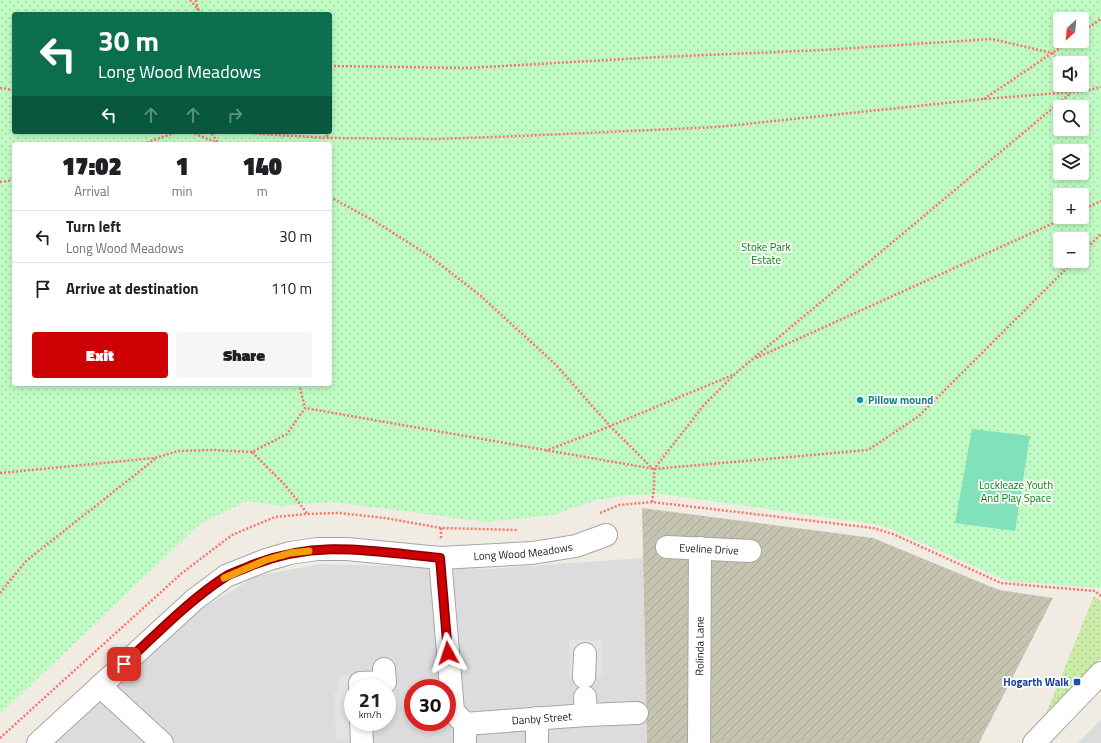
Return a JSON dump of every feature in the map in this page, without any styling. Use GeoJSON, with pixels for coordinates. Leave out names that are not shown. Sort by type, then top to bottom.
{"type":"FeatureCollection","features":[{"type":"Feature","properties":{"kind":"street","name":"Long Wood Meadows"},"geometry":{"type":"LineString","coordinates":[[38,743],[194,600],[226,576],[266,560],[290,553],[347,548],[440,558],[532,553],[576,546],[606,535]]}},
{"type":"Feature","properties":{"kind":"street","name":"Eveline Drive"},"geometry":{"type":"LineString","coordinates":[[667,547],[750,551]]}},
{"type":"Feature","properties":{"kind":"street","name":"Rolinda Lane"},"geometry":{"type":"LineString","coordinates":[[699,743],[700,548]]}},
{"type":"Feature","properties":{"kind":"street"},"geometry":{"type":"LineString","coordinates":[[440,558],[453,711],[465,733]]}},
{"type":"Feature","properties":{"kind":"street"},"geometry":{"type":"LineString","coordinates":[[584,654],[585,696]]}},
{"type":"Feature","properties":{"kind":"street"},"geometry":{"type":"LineString","coordinates":[[384,669],[385,679]]}},
{"type":"Feature","properties":{"kind":"street"},"geometry":{"type":"LineString","coordinates":[[1034,743],[1101,673]]}},
{"type":"Feature","properties":{"kind":"street"},"geometry":{"type":"LineString","coordinates":[[100,686],[162,743]]}},
{"type":"Feature","properties":{"kind":"street","name":"Danby Street"},"geometry":{"type":"LineString","coordinates":[[465,733],[537,718],[585,696],[637,713]]}},
{"type":"Feature","properties":{"kind":"street"},"geometry":{"type":"LineString","coordinates":[[537,718],[537,740]]}},
{"type":"Feature","properties":{"kind":"street"},"geometry":{"type":"LineString","coordinates":[[361,731],[362,743]]}},
{"type":"Feature","properties":{"kind":"path"},"geometry":{"type":"LineString","coordinates":[[190,0],[198,10]]}},
{"type":"Feature","properties":{"kind":"path"},"geometry":{"type":"LineString","coordinates":[[196,0],[198,10]]}},
{"type":"Feature","properties":{"kind":"path"},"geometry":{"type":"LineString","coordinates":[[1089,27],[1101,19]]}},
{"type":"Feature","properties":{"kind":"path"},"geometry":{"type":"LineString","coordinates":[[332,66],[468,68],[660,57],[823,50],[992,39],[1052,53],[1054,56]]}},
{"type":"Feature","properties":{"kind":"path"},"geometry":{"type":"LineString","coordinates":[[984,99],[1060,48]]}},
{"type":"Feature","properties":{"kind":"path"},"geometry":{"type":"LineString","coordinates":[[1089,90],[1101,87]]}},
{"type":"Feature","properties":{"kind":"path"},"geometry":{"type":"LineString","coordinates":[[0,88],[12,90]]}},
{"type":"Feature","properties":{"kind":"path"},"geometry":{"type":"LineString","coordinates":[[275,134],[330,138],[437,138],[717,127],[984,99],[1078,92]]}},
{"type":"Feature","properties":{"kind":"path"},"geometry":{"type":"LineString","coordinates":[[652,502],[654,469],[704,405],[736,373],[1072,93]]}},
{"type":"Feature","properties":{"kind":"path"},"geometry":{"type":"LineString","coordinates":[[149,142],[171,134]]}},
{"type":"Feature","properties":{"kind":"path"},"geometry":{"type":"LineString","coordinates":[[196,134],[214,142]]}},
{"type":"Feature","properties":{"kind":"path"},"geometry":{"type":"LineString","coordinates":[[326,134],[330,138]]}},
{"type":"Feature","properties":{"kind":"path"},"geometry":{"type":"LineString","coordinates":[[0,182],[12,180]]}},
{"type":"Feature","properties":{"kind":"path"},"geometry":{"type":"LineString","coordinates":[[332,198],[376,222],[428,255],[481,296],[556,365],[610,426],[654,469]]}},
{"type":"Feature","properties":{"kind":"path"},"geometry":{"type":"LineString","coordinates":[[1089,207],[1101,202]]}},
{"type":"Feature","properties":{"kind":"path"},"geometry":{"type":"LineString","coordinates":[[753,360],[1053,223]]}},
{"type":"Feature","properties":{"kind":"path"},"geometry":{"type":"LineString","coordinates":[[1089,246],[1101,234]]}},
{"type":"Feature","properties":{"kind":"path"},"geometry":{"type":"LineString","coordinates":[[305,408],[544,451],[654,469],[868,450],[919,416],[1067,268]]}},
{"type":"Feature","properties":{"kind":"path"},"geometry":{"type":"LineString","coordinates":[[544,451],[610,426],[736,373]]}},
{"type":"Feature","properties":{"kind":"path"},"geometry":{"type":"LineString","coordinates":[[0,473],[155,458],[178,451],[214,450],[252,452],[287,434],[305,408],[300,386]]}},
{"type":"Feature","properties":{"kind":"path"},"geometry":{"type":"LineString","coordinates":[[252,452],[284,484],[307,514]]}},
{"type":"Feature","properties":{"kind":"path"},"geometry":{"type":"LineString","coordinates":[[0,593],[26,561],[155,458]]}},
{"type":"Feature","properties":{"kind":"shaded area"},"geometry":{"type":"Polygon","coordinates":[[[642,508],[873,538],[999,590],[1053,598],[979,743],[647,743],[642,508]]]}},
{"type":"Feature","properties":{"kind":"shaded area"},"geometry":{"type":"Polygon","coordinates":[[[643,558],[647,743],[49,743],[198,611],[256,576],[320,564],[488,569],[643,558]]]}},
{"type":"Feature","properties":{"kind":"shaded area"},"geometry":{"type":"Polygon","coordinates":[[[569,640],[602,640],[602,676],[569,677],[569,640]]]}},
{"type":"Feature","properties":{"kind":"shaded area"},"geometry":{"type":"Polygon","coordinates":[[[394,659],[395,679],[344,679],[344,731],[371,731],[372,739],[336,741],[334,692],[339,692],[338,675],[374,673],[374,661],[394,659]]]}},
{"type":"Feature","properties":{"kind":"shaded area"},"geometry":{"type":"Polygon","coordinates":[[[1101,720],[1101,743],[1078,743],[1101,720]]]}},
{"type":"Feature","properties":{"kind":"green space","name":"Stoke Park Estate"},"geometry":{"type":"Polygon","coordinates":[[[0,0],[1101,0],[1101,588],[1008,581],[881,525],[662,494],[629,495],[596,500],[553,515],[487,522],[333,502],[281,506],[247,501],[201,523],[0,714],[0,0]]]}},
{"type":"Feature","properties":{"kind":"green space","name":"Lockleaze Youth And Play Space"},"geometry":{"type":"Polygon","coordinates":[[[972,429],[1030,436],[1015,531],[955,523],[972,429]]]}},
{"type":"Feature","properties":{"kind":"green space"},"geometry":{"type":"Polygon","coordinates":[[[1094,596],[1101,601],[1101,659],[1045,716],[1094,596]]]}},
{"type":"Feature","properties":{"kind":"slow traffic"},"geometry":{"type":"LineString","coordinates":[[224,578],[266,560],[290,553],[309,551]]}},
{"type":"Feature","properties":{"kind":"place","name":"Pillow mound"},"geometry":{"type":"Point","coordinates":[860,400]}},
{"type":"Feature","properties":{"kind":"place","name":"Hogarth Walk"},"geometry":{"type":"Point","coordinates":[1077,682]}},
{"type":"Feature","properties":{"kind":"route"},"geometry":{"type":"LineString","coordinates":[[124,664],[194,600],[226,576],[266,560],[290,553],[347,548],[440,558],[448,653]]}}]}
